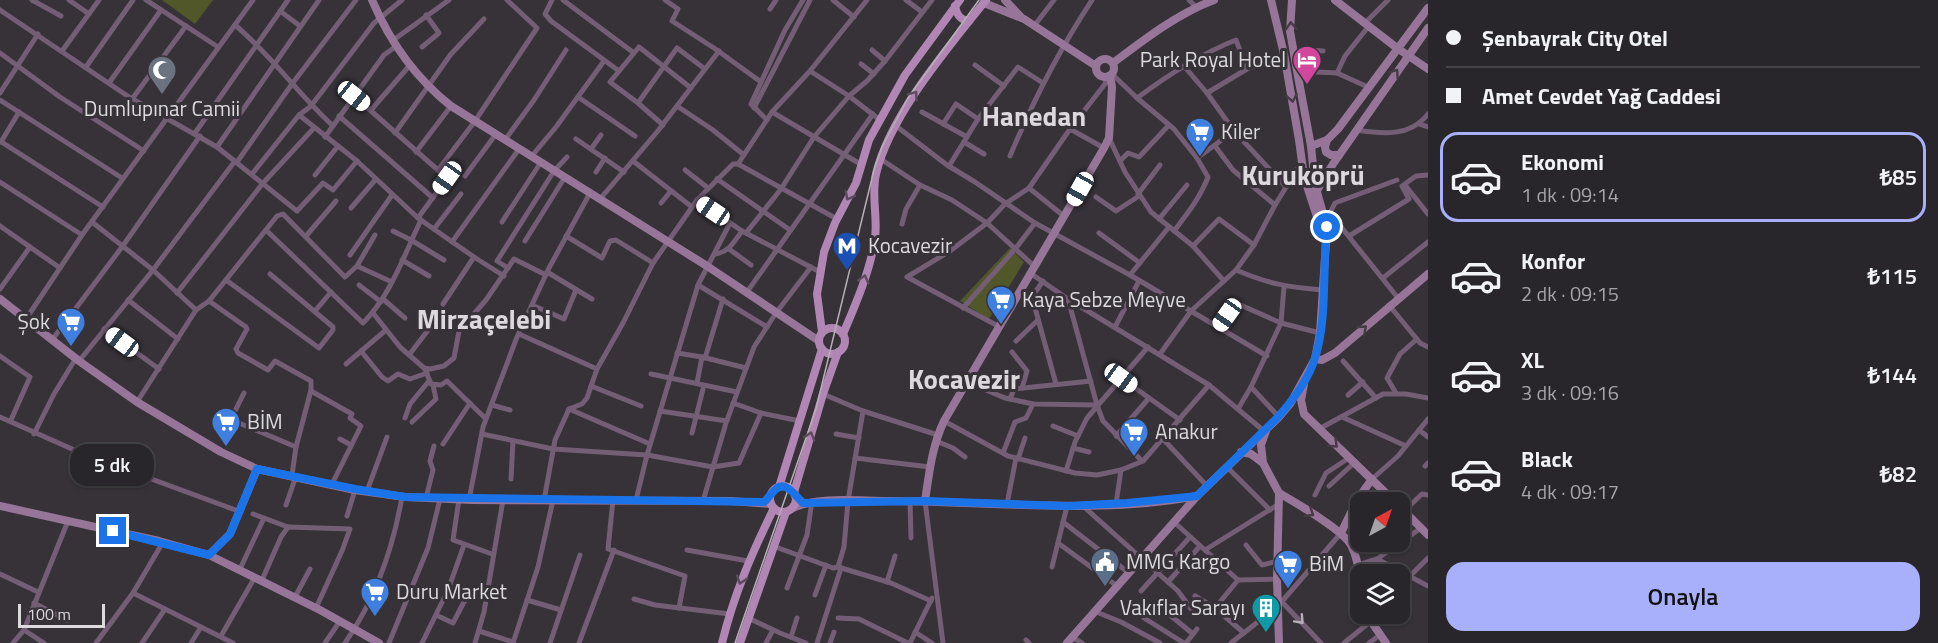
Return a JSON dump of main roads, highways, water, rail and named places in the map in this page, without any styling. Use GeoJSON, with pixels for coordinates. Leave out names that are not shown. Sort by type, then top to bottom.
{"type":"FeatureCollection","features":[{"type":"Feature","properties":{"kind":"main road"},"geometry":{"type":"LineString","coordinates":[[372,0],[394,44],[429,88],[451,106],[747,292],[821,341],[830,353],[838,352]]}},
{"type":"Feature","properties":{"kind":"main road"},"geometry":{"type":"LineString","coordinates":[[1005,0],[1024,19],[1096,66],[1098,75],[1110,76]]}},
{"type":"Feature","properties":{"kind":"main road"},"geometry":{"type":"LineString","coordinates":[[1113,63],[1172,21],[1214,0]]}},
{"type":"Feature","properties":{"kind":"main road"},"geometry":{"type":"LineString","coordinates":[[1271,0],[1284,54],[1301,163],[1307,189],[1325,241]]}},
{"type":"Feature","properties":{"kind":"main road"},"geometry":{"type":"LineString","coordinates":[[1070,640],[1197,496],[1290,404],[1315,359],[1323,290],[1326,218],[1316,192],[1311,146],[1296,71],[1290,31],[1292,0]]}},
{"type":"Feature","properties":{"kind":"main road"},"geometry":{"type":"LineString","coordinates":[[1335,0],[1347,4],[1366,25],[1428,69]]}},
{"type":"Feature","properties":{"kind":"main road"},"geometry":{"type":"LineString","coordinates":[[740,643],[773,546],[789,510],[823,394],[838,352],[844,346],[843,334],[859,298],[875,237],[873,202],[876,174],[896,126],[906,107],[985,1],[1024,19]]}},
{"type":"Feature","properties":{"kind":"main road"},"geometry":{"type":"LineString","coordinates":[[958,3],[959,17],[963,21],[969,21]]}},
{"type":"Feature","properties":{"kind":"main road"},"geometry":{"type":"LineString","coordinates":[[722,643],[729,614],[748,561],[775,489],[779,487],[800,421],[821,341],[817,294],[824,252],[837,219],[856,183],[877,117],[958,3]]}},
{"type":"Feature","properties":{"kind":"main road"},"geometry":{"type":"LineString","coordinates":[[1311,146],[1327,140],[1338,129],[1428,8]]}},
{"type":"Feature","properties":{"kind":"main road"},"geometry":{"type":"LineString","coordinates":[[1316,192],[1407,55],[1428,28]]}},
{"type":"Feature","properties":{"kind":"main road"},"geometry":{"type":"LineString","coordinates":[[925,501],[930,467],[944,421],[1054,236],[1109,138],[1112,87],[1110,76],[1114,69],[1113,63],[1108,59],[1102,59],[1096,66]]}},
{"type":"Feature","properties":{"kind":"main road"},"geometry":{"type":"LineString","coordinates":[[1327,140],[1326,152],[1339,155]]}},
{"type":"Feature","properties":{"kind":"main road"},"geometry":{"type":"LineString","coordinates":[[1315,359],[1322,360],[1335,353],[1428,274]]}},
{"type":"Feature","properties":{"kind":"main road"},"geometry":{"type":"LineString","coordinates":[[1,303],[137,402],[221,452],[257,469],[402,497],[469,500],[770,503],[789,510],[812,501],[925,501],[1067,506],[1197,496]]}},
{"type":"Feature","properties":{"kind":"main road"},"geometry":{"type":"LineString","coordinates":[[821,341],[833,328],[843,334]]}},
{"type":"Feature","properties":{"kind":"main road"},"geometry":{"type":"LineString","coordinates":[[1306,378],[1301,400],[1304,414],[1385,492]]}},
{"type":"Feature","properties":{"kind":"main road"},"geometry":{"type":"LineString","coordinates":[[1265,430],[1261,445],[1263,463],[1279,493],[1277,579],[1280,604],[1280,643]]}},
{"type":"Feature","properties":{"kind":"main road"},"geometry":{"type":"LineString","coordinates":[[1240,452],[1251,454],[1263,463]]}},
{"type":"Feature","properties":{"kind":"main road"},"geometry":{"type":"LineString","coordinates":[[209,555],[230,534],[257,469]]}},
{"type":"Feature","properties":{"kind":"main road"},"geometry":{"type":"LineString","coordinates":[[1365,492],[1372,479]]}},
{"type":"Feature","properties":{"kind":"main road"},"geometry":{"type":"LineString","coordinates":[[779,487],[787,487],[803,503]]}},
{"type":"Feature","properties":{"kind":"main road"},"geometry":{"type":"LineString","coordinates":[[1279,493],[1341,533],[1351,544],[1357,564]]}},
{"type":"Feature","properties":{"kind":"main road"},"geometry":{"type":"LineString","coordinates":[[0,506],[164,542],[209,555],[316,608],[355,629],[373,642]]}},
{"type":"Feature","properties":{"kind":"main road"},"geometry":{"type":"LineString","coordinates":[[1410,517],[1428,535]]}},
{"type":"Feature","properties":{"kind":"main road"},"geometry":{"type":"LineString","coordinates":[[1341,533],[1350,518]]}},
{"type":"Feature","properties":{"kind":"main road"},"geometry":{"type":"LineString","coordinates":[[1374,624],[1386,643]]}},
{"type":"Feature","properties":{"kind":"railway"},"geometry":{"type":"LineString","coordinates":[[735,643],[816,409],[874,170],[882,147],[908,98],[979,0]]}},
{"type":"Feature","properties":{"kind":"place","name":"Park Royal Hotel"},"geometry":{"type":"Point","coordinates":[1307,86]}},
{"type":"Feature","properties":{"kind":"place","name":"Dumlupınar Camii"},"geometry":{"type":"Point","coordinates":[162,96]}},
{"type":"Feature","properties":{"kind":"place","name":"Kiler"},"geometry":{"type":"Point","coordinates":[1200,158]}},
{"type":"Feature","properties":{"kind":"place","name":"Kocavezir"},"geometry":{"type":"Point","coordinates":[847,272]}},
{"type":"Feature","properties":{"kind":"place","name":"Kaya Sebze Meyve"},"geometry":{"type":"Point","coordinates":[1001,326]}},
{"type":"Feature","properties":{"kind":"place","name":"Şok"},"geometry":{"type":"Point","coordinates":[71,348]}},
{"type":"Feature","properties":{"kind":"place","name":"BİM"},"geometry":{"type":"Point","coordinates":[226,448]}},
{"type":"Feature","properties":{"kind":"place","name":"Anakur"},"geometry":{"type":"Point","coordinates":[1134,458]}},
{"type":"Feature","properties":{"kind":"place","name":"MMG Kargo"},"geometry":{"type":"Point","coordinates":[1105,588]}},
{"type":"Feature","properties":{"kind":"place","name":"BiM"},"geometry":{"type":"Point","coordinates":[1288,590]}},
{"type":"Feature","properties":{"kind":"place","name":"Duru Market"},"geometry":{"type":"Point","coordinates":[375,618]}},
{"type":"Feature","properties":{"kind":"place","name":"Vakıflar Sarayı"},"geometry":{"type":"Point","coordinates":[1266,634]}},
{"type":"Feature","properties":{"kind":"district","name":"Hanedan"},"geometry":{"type":"Point","coordinates":[1034,117]}},
{"type":"Feature","properties":{"kind":"district","name":"Kuruköprü"},"geometry":{"type":"Point","coordinates":[1303,176]}},
{"type":"Feature","properties":{"kind":"district","name":"Mirzaçelebi"},"geometry":{"type":"Point","coordinates":[484,320]}},
{"type":"Feature","properties":{"kind":"district","name":"Kocavezir"},"geometry":{"type":"Point","coordinates":[964,380]}}]}
